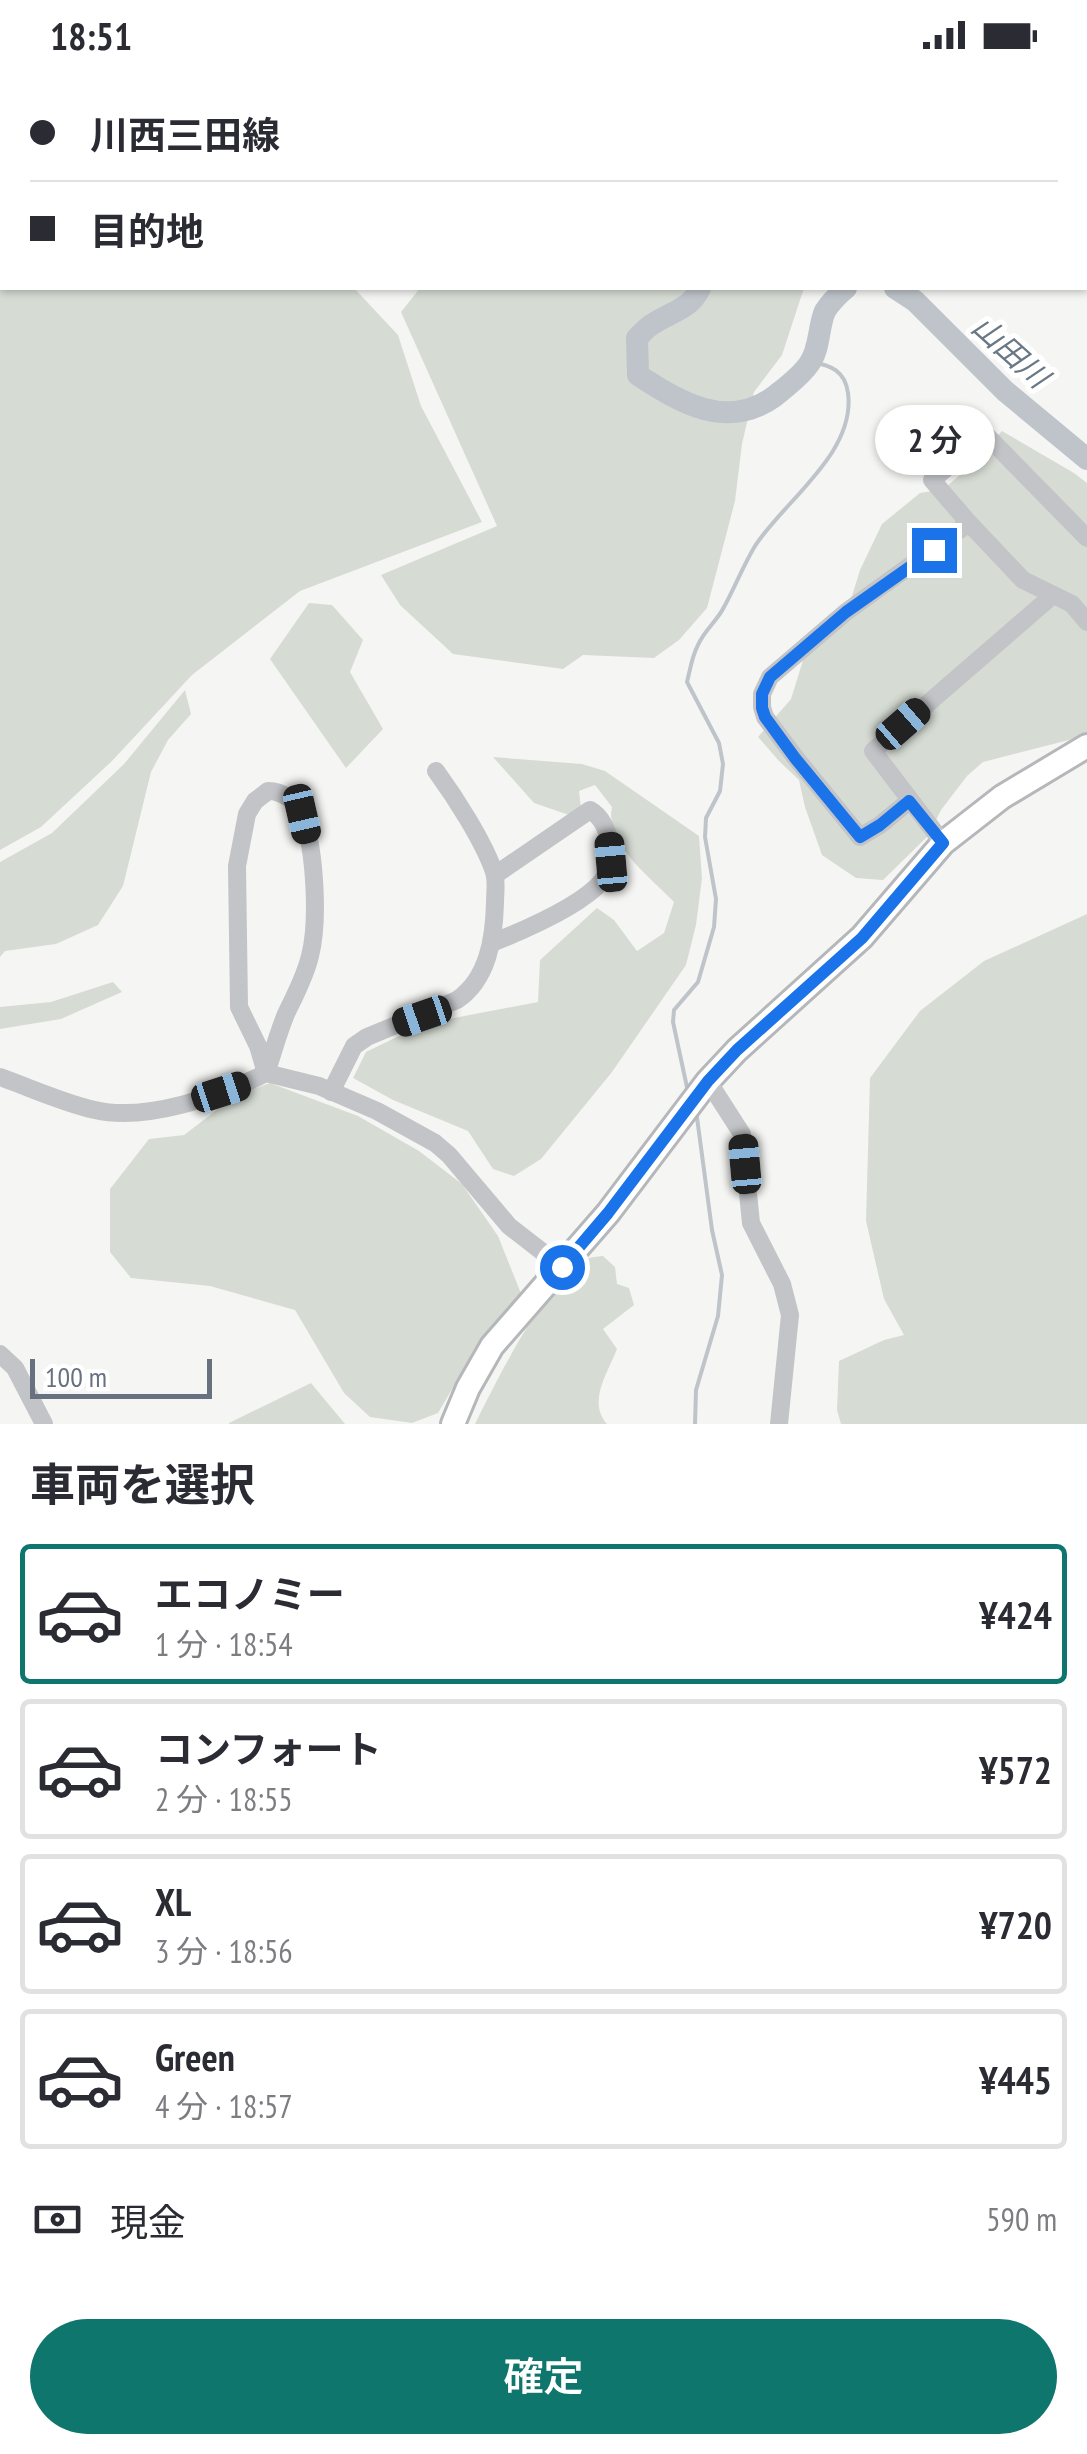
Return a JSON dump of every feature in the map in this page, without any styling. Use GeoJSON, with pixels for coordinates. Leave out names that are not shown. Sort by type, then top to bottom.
{"type":"FeatureCollection","features":[{"type":"Feature","properties":{"kind":"main road"},"geometry":{"type":"LineString","coordinates":[[453,1424],[492,1346],[608,1213],[698,1093],[737,1050],[862,938],[943,843],[1002,796],[1087,746]]}},
{"type":"Feature","properties":{"kind":"street"},"geometry":{"type":"LineString","coordinates":[[1087,538],[986,435],[932,480],[1022,580],[1072,604],[1087,622]]}},
{"type":"Feature","properties":{"kind":"street"},"geometry":{"type":"LineString","coordinates":[[909,801],[860,837],[765,717],[762,694],[770,677],[846,612],[969,523]]}},
{"type":"Feature","properties":{"kind":"street"},"geometry":{"type":"LineString","coordinates":[[943,843],[873,750],[1053,595]]}},
{"type":"Feature","properties":{"kind":"street"},"geometry":{"type":"LineString","coordinates":[[331,1092],[354,1046],[470,991],[479,980],[492,943],[496,875],[436,770]]}},
{"type":"Feature","properties":{"kind":"street"},"geometry":{"type":"LineString","coordinates":[[268,791],[277,791],[292,800],[302,814],[315,908],[312,951],[266,1073],[258,1046],[238,1006],[237,866],[247,814],[255,800],[268,791]]}},
{"type":"Feature","properties":{"kind":"street"},"geometry":{"type":"LineString","coordinates":[[492,943],[559,912],[603,880],[611,862],[608,835],[597,814],[590,810],[496,875]]}},
{"type":"Feature","properties":{"kind":"street"},"geometry":{"type":"LineString","coordinates":[[0,1077],[100,1111],[131,1112],[194,1100],[266,1073],[319,1086],[377,1111],[435,1143],[450,1155],[509,1226],[562,1267]]}},
{"type":"Feature","properties":{"kind":"street"},"geometry":{"type":"LineString","coordinates":[[698,1093],[742,1134],[751,1223],[782,1284],[790,1314],[779,1424]]}},
{"type":"Feature","properties":{"kind":"street"},"geometry":{"type":"LineString","coordinates":[[0,1354],[16,1368],[44,1424]]}},
{"type":"Feature","properties":{"kind":"shaded area"},"geometry":{"type":"Polygon","coordinates":[[[0,290],[356,290],[398,335],[421,406],[482,522],[300,591],[192,675],[112,761],[41,827],[0,850],[0,290]]]}},
{"type":"Feature","properties":{"kind":"shaded area"},"geometry":{"type":"Polygon","coordinates":[[[418,290],[803,290],[782,355],[754,392],[735,501],[707,608],[679,640],[654,658],[583,655],[563,669],[453,654],[400,605],[381,575],[497,526],[401,312],[418,290]]]}},
{"type":"Feature","properties":{"kind":"shaded area"},"geometry":{"type":"Polygon","coordinates":[[[1002,431],[1087,483],[1087,732],[983,762],[941,810],[928,836],[883,880],[856,878],[822,855],[799,780],[758,737],[791,699],[804,657],[852,596],[882,524],[920,493],[944,489],[1002,431]]]}},
{"type":"Feature","properties":{"kind":"shaded area"},"geometry":{"type":"Polygon","coordinates":[[[309,603],[332,605],[363,640],[350,672],[383,729],[346,768],[270,659],[309,603]]]}},
{"type":"Feature","properties":{"kind":"shaded area"},"geometry":{"type":"Polygon","coordinates":[[[185,690],[191,714],[168,740],[151,772],[123,886],[98,925],[56,944],[5,951],[0,957],[0,862],[52,833],[124,764],[185,690]]]}},
{"type":"Feature","properties":{"kind":"shaded area"},"geometry":{"type":"Polygon","coordinates":[[[493,757],[582,764],[605,771],[699,836],[702,878],[686,965],[612,1072],[541,1159],[514,1176],[493,1169],[468,1131],[393,1100],[353,1078],[366,1052],[403,1034],[454,1018],[538,1002],[540,960],[597,908],[614,920],[637,951],[664,933],[674,902],[622,847],[611,820],[612,807],[595,785],[579,791],[581,808],[572,816],[534,803],[493,757]]]}},
{"type":"Feature","properties":{"kind":"shaded area"},"geometry":{"type":"Polygon","coordinates":[[[1087,914],[1087,1424],[841,1424],[837,1410],[839,1361],[904,1335],[884,1299],[866,1221],[870,1078],[920,1011],[984,961],[1087,914]]]}},
{"type":"Feature","properties":{"kind":"shaded area"},"geometry":{"type":"Polygon","coordinates":[[[113,982],[122,992],[61,1019],[0,1029],[0,1007],[51,1002],[113,982]]]}},
{"type":"Feature","properties":{"kind":"shaded area"},"geometry":{"type":"Polygon","coordinates":[[[270,1083],[358,1116],[419,1151],[462,1184],[498,1236],[522,1296],[484,1335],[438,1413],[412,1423],[370,1417],[344,1393],[295,1310],[210,1286],[131,1278],[110,1252],[110,1189],[149,1139],[184,1135],[222,1106],[270,1083]]]}},
{"type":"Feature","properties":{"kind":"shaded area"},"geometry":{"type":"Polygon","coordinates":[[[603,1256],[615,1267],[617,1284],[629,1288],[634,1305],[603,1329],[617,1349],[599,1396],[601,1415],[607,1424],[475,1424],[522,1336],[551,1292],[583,1260],[603,1256]]]}},
{"type":"Feature","properties":{"kind":"shaded area"},"geometry":{"type":"Polygon","coordinates":[[[311,1383],[345,1424],[229,1424],[229,1423],[311,1383]]]}},
{"type":"Feature","properties":{"kind":"waterway","name":"山田川"},"geometry":{"type":"LineString","coordinates":[[699,290],[687,305],[650,325],[637,338],[638,375],[688,403],[722,412],[757,406],[802,373],[815,352],[825,311],[844,290]]}},
{"type":"Feature","properties":{"kind":"waterway","name":"山田川"},"geometry":{"type":"LineString","coordinates":[[898,290],[915,301],[1005,391],[1087,459]]}},
{"type":"Feature","properties":{"kind":"waterway"},"geometry":{"type":"LineString","coordinates":[[688,1092],[673,1022],[674,1010],[698,982],[714,927],[716,899],[705,837],[706,818],[720,791],[723,764],[719,743],[687,682],[698,645],[721,612],[755,546],[830,456],[841,436],[847,415],[844,379],[836,370],[811,362]]}},
{"type":"Feature","properties":{"kind":"waterway"},"geometry":{"type":"LineString","coordinates":[[695,1424],[696,1390],[718,1316],[722,1275],[696,1110]]}},
{"type":"Feature","properties":{"kind":"route"},"geometry":{"type":"LineString","coordinates":[[562,1267],[708,1081],[862,938],[943,843],[909,801],[860,837],[795,758],[762,708],[762,694],[770,677],[846,612],[934,550]]}}]}
